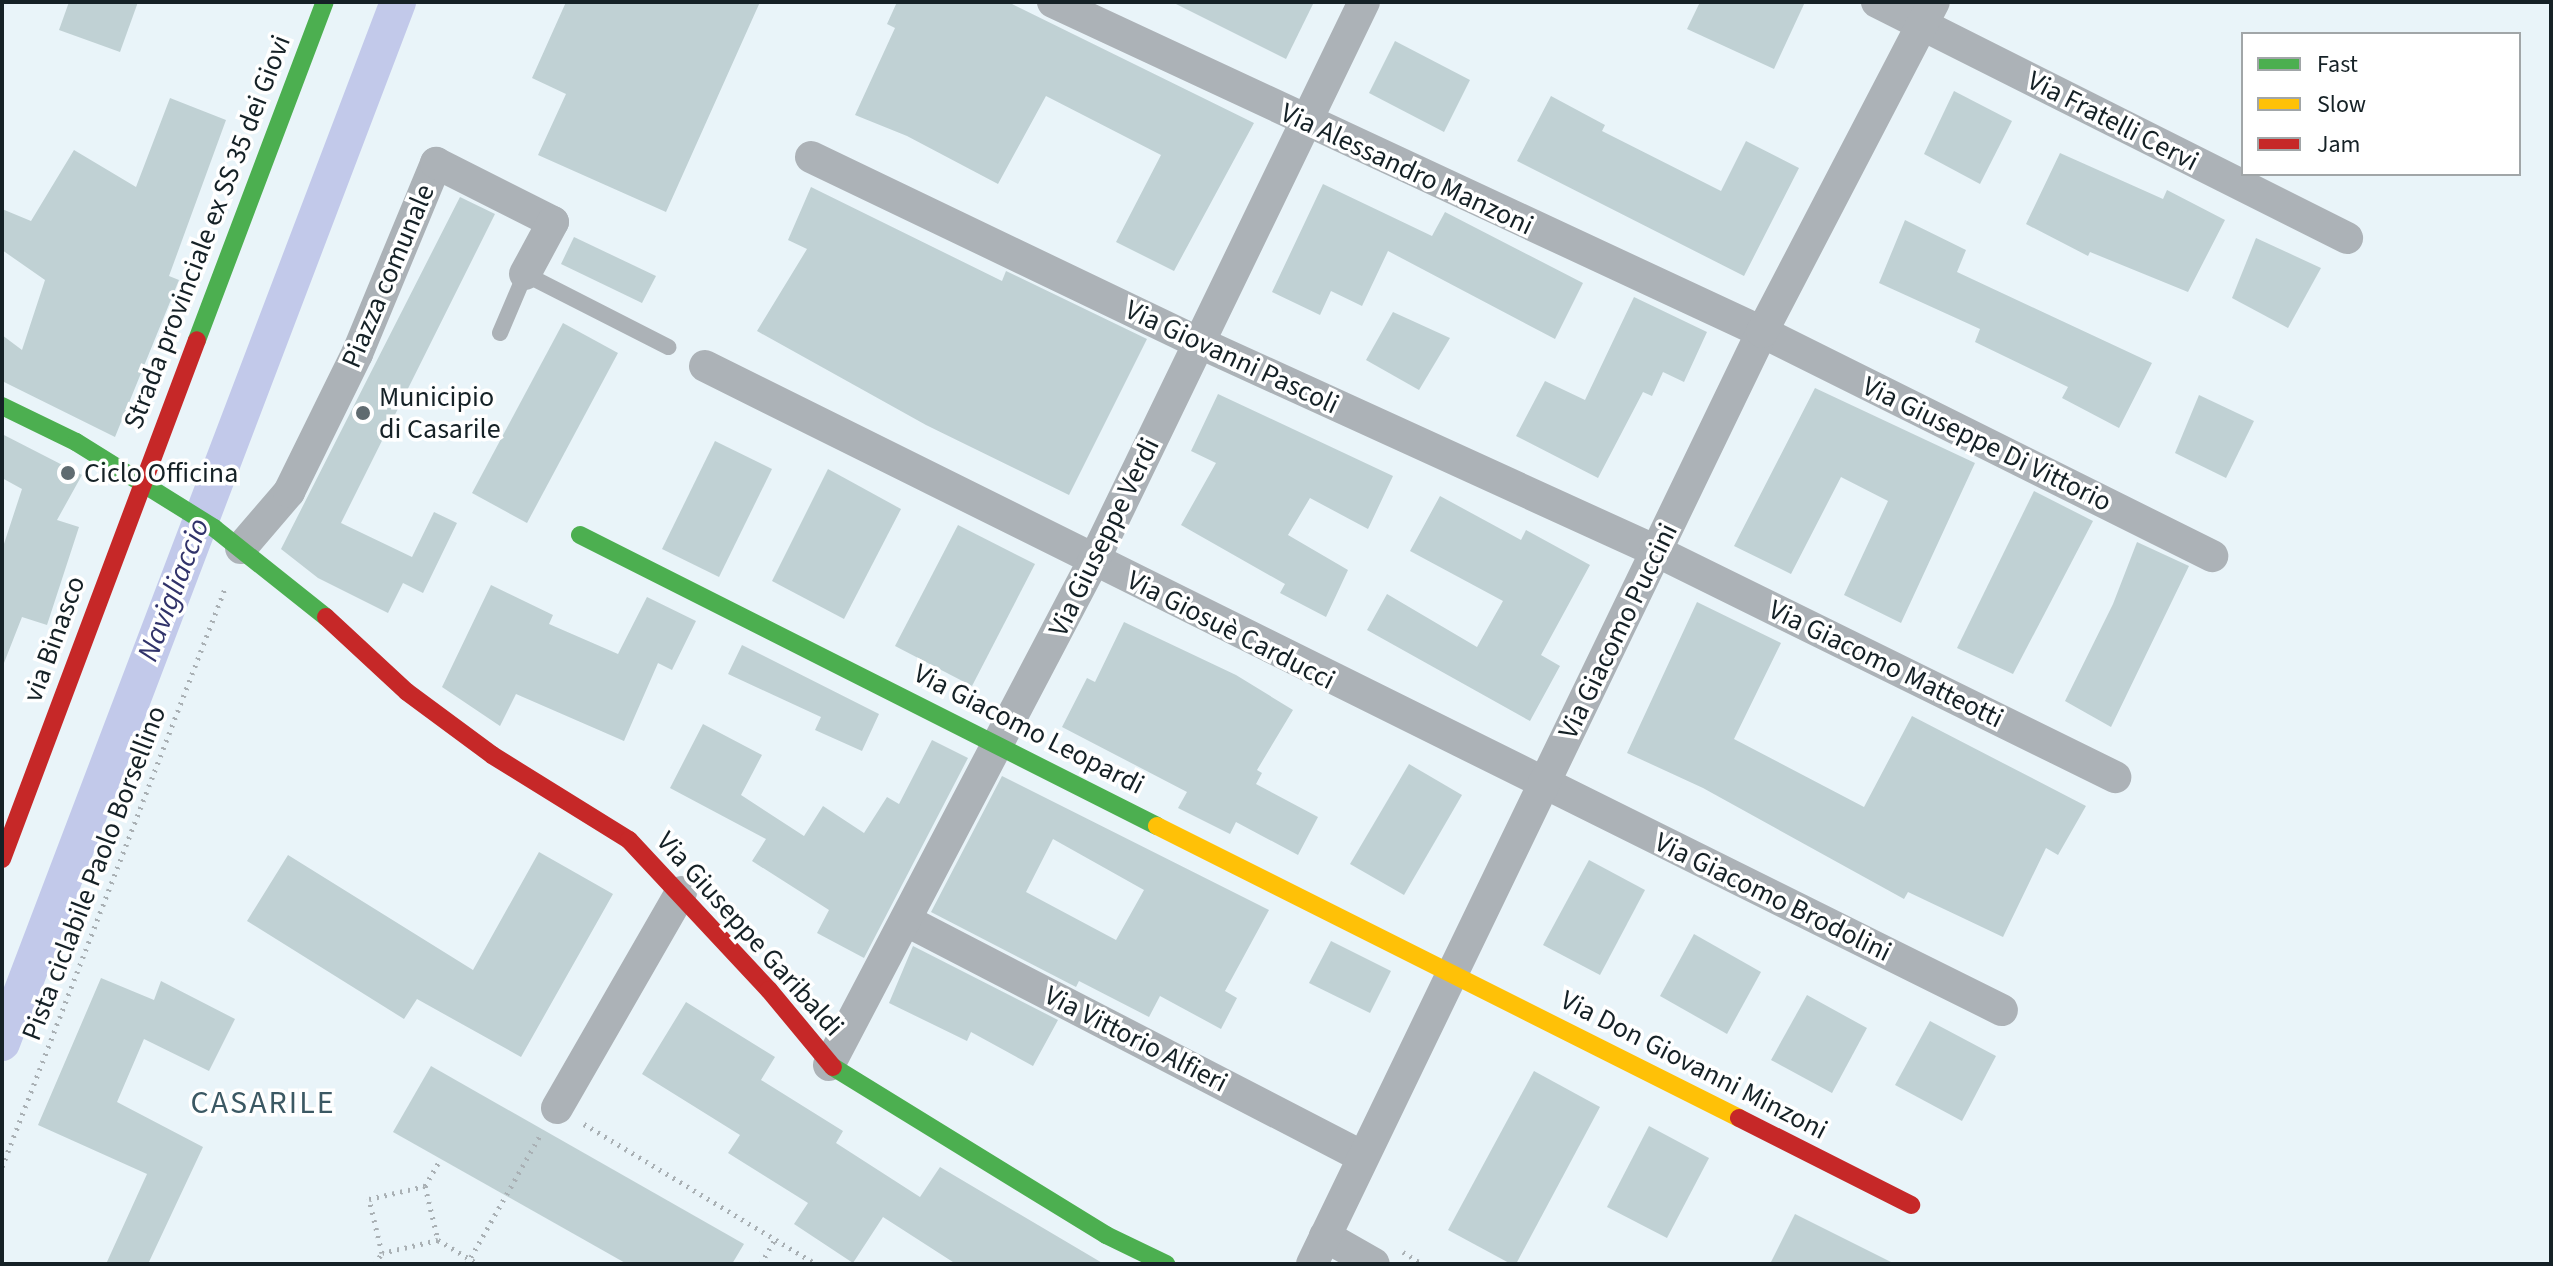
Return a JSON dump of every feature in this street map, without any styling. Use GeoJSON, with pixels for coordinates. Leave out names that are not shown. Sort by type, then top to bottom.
{"type":"FeatureCollection","features":[{"type":"Feature","properties":{"kind":"street","name":"Strada provinciale ex SS 35 dei Giovi"},"geometry":{"type":"LineString","coordinates":[[142,482],[325,2]]}},
{"type":"Feature","properties":{"kind":"street","name":"Via Alessandro Manzoni"},"geometry":{"type":"LineString","coordinates":[[1053,2],[1306,124],[1762,332]]}},
{"type":"Feature","properties":{"kind":"street","name":"Via Giuseppe Verdi"},"geometry":{"type":"LineString","coordinates":[[829,1065],[1000,745],[1093,562],[1364,2]]}},
{"type":"Feature","properties":{"kind":"street","name":"Via Fratelli Cervi"},"geometry":{"type":"LineString","coordinates":[[1877,2],[1928,14],[2347,238]]}},
{"type":"Feature","properties":{"kind":"street","name":"Via Giacomo Puccini"},"geometry":{"type":"LineString","coordinates":[[1318,1250],[1762,332],[1928,14]]}},
{"type":"Feature","properties":{"kind":"street","name":"Via Giovanni Pascoli"},"geometry":{"type":"LineString","coordinates":[[811,157],[1200,343],[1656,551]]}},
{"type":"Feature","properties":{"kind":"street","name":"Piazza comunale"},"geometry":{"type":"LineString","coordinates":[[241,548],[289,492],[357,354],[436,163],[553,222],[525,274]]}},
{"type":"Feature","properties":{"kind":"street","name":"Via Giuseppe Di Vittorio"},"geometry":{"type":"LineString","coordinates":[[1762,332],[2212,556]]}},
{"type":"Feature","properties":{"kind":"street","name":"Via Giosuè Carducci"},"geometry":{"type":"LineString","coordinates":[[705,366],[1543,785]]}},
{"type":"Feature","properties":{"kind":"street","name":"Via Giuseppe Garibaldi"},"geometry":{"type":"LineString","coordinates":[[2,406],[142,482],[214,528],[364,647],[407,692],[492,755],[629,840],[681,892],[829,1065],[1106,1235],[1166,1264]]}},
{"type":"Feature","properties":{"kind":"street","name":"via Binasco"},"geometry":{"type":"LineString","coordinates":[[2,859],[142,482]]}},
{"type":"Feature","properties":{"kind":"street","name":"Via Giacomo Leopardi"},"geometry":{"type":"LineString","coordinates":[[580,535],[1452,974]]}},
{"type":"Feature","properties":{"kind":"street","name":"Via Giacomo Matteotti"},"geometry":{"type":"LineString","coordinates":[[1656,551],[2115,777]]}},
{"type":"Feature","properties":{"kind":"street","name":"Via Giacomo Brodolini"},"geometry":{"type":"LineString","coordinates":[[1543,785],[2002,1010]]}},
{"type":"Feature","properties":{"kind":"street"},"geometry":{"type":"LineString","coordinates":[[557,1108],[681,892]]}},
{"type":"Feature","properties":{"kind":"street","name":"Via Vittorio Alfieri"},"geometry":{"type":"LineString","coordinates":[[907,921],[1363,1157]]}},
{"type":"Feature","properties":{"kind":"street","name":"Via Don Giovanni Minzoni"},"geometry":{"type":"LineString","coordinates":[[1452,974],[1911,1205]]}},
{"type":"Feature","properties":{"kind":"street"},"geometry":{"type":"LineString","coordinates":[[1318,1250],[1374,1264]]}},
{"type":"Feature","properties":{"kind":"lane"},"geometry":{"type":"LineString","coordinates":[[500,333],[525,274],[668,347]]}},
{"type":"Feature","properties":{"kind":"path","name":"Pista ciclabile Paolo Borsellino"},"geometry":{"type":"LineString","coordinates":[[2,1167],[241,548]]}},
{"type":"Feature","properties":{"kind":"path"},"geometry":{"type":"LineString","coordinates":[[468,1262],[557,1108],[816,1264]]}},
{"type":"Feature","properties":{"kind":"path"},"geometry":{"type":"LineString","coordinates":[[440,1160],[425,1186],[438,1240],[468,1262],[478,1264]]}},
{"type":"Feature","properties":{"kind":"path"},"geometry":{"type":"LineString","coordinates":[[382,1253],[369,1199],[425,1186]]}},
{"type":"Feature","properties":{"kind":"path"},"geometry":{"type":"LineString","coordinates":[[761,1264],[775,1239]]}},
{"type":"Feature","properties":{"kind":"path"},"geometry":{"type":"LineString","coordinates":[[375,1264],[382,1253],[438,1240]]}},
{"type":"Feature","properties":{"kind":"building"},"geometry":{"type":"Polygon","coordinates":[[[69,2],[138,2],[120,52],[59,30],[69,2]]]}},
{"type":"Feature","properties":{"kind":"building"},"geometry":{"type":"Polygon","coordinates":[[[566,2],[760,2],[666,212],[538,155],[566,94],[532,78],[566,2]]]}},
{"type":"Feature","properties":{"kind":"building"},"geometry":{"type":"Polygon","coordinates":[[[897,2],[1008,2],[1254,123],[1174,271],[1116,242],[1161,155],[1046,96],[998,184],[907,136],[855,115],[895,28],[887,24],[897,2]]]}},
{"type":"Feature","properties":{"kind":"building"},"geometry":{"type":"Polygon","coordinates":[[[1172,2],[1314,2],[1286,59],[1172,2]]]}},
{"type":"Feature","properties":{"kind":"building"},"geometry":{"type":"Polygon","coordinates":[[[1700,2],[1805,2],[1774,69],[1687,29],[1700,2]]]}},
{"type":"Feature","properties":{"kind":"building"},"geometry":{"type":"Polygon","coordinates":[[[1395,41],[1470,80],[1444,132],[1369,93],[1395,41]]]}},
{"type":"Feature","properties":{"kind":"building"},"geometry":{"type":"Polygon","coordinates":[[[1954,91],[2012,121],[1980,184],[1924,154],[1954,91]]]}},
{"type":"Feature","properties":{"kind":"building"},"geometry":{"type":"Polygon","coordinates":[[[1551,96],[1605,125],[1602,131],[1721,191],[1746,141],[1799,168],[1744,276],[1517,161],[1551,96]]]}},
{"type":"Feature","properties":{"kind":"building"},"geometry":{"type":"Polygon","coordinates":[[[170,98],[226,120],[169,276],[179,280],[115,437],[2,381],[2,335],[22,350],[45,280],[2,250],[2,209],[31,221],[74,150],[136,187],[170,98]]]}},
{"type":"Feature","properties":{"kind":"building"},"geometry":{"type":"Polygon","coordinates":[[[2060,153],[2163,199],[2167,190],[2225,220],[2188,292],[2090,252],[2088,256],[2026,224],[2060,153]]]}},
{"type":"Feature","properties":{"kind":"building"},"geometry":{"type":"Polygon","coordinates":[[[1323,184],[1432,236],[1445,212],[1583,283],[1555,339],[1388,251],[1362,306],[1331,291],[1320,315],[1272,292],[1323,184]]]}},
{"type":"Feature","properties":{"kind":"building"},"geometry":{"type":"Polygon","coordinates":[[[811,187],[1002,281],[1006,271],[1147,339],[1069,495],[926,425],[757,331],[807,249],[788,240],[811,187]]]}},
{"type":"Feature","properties":{"kind":"building"},"geometry":{"type":"Polygon","coordinates":[[[460,197],[495,214],[341,523],[412,557],[434,512],[457,523],[423,593],[403,583],[388,613],[318,578],[281,549],[460,197]]]}},
{"type":"Feature","properties":{"kind":"building"},"geometry":{"type":"Polygon","coordinates":[[[1905,220],[1966,250],[1957,272],[2152,363],[2119,428],[2062,398],[2068,387],[1975,342],[1980,329],[1879,283],[1905,220]]]}},
{"type":"Feature","properties":{"kind":"building"},"geometry":{"type":"Polygon","coordinates":[[[574,237],[656,276],[642,303],[561,264],[574,237]]]}},
{"type":"Feature","properties":{"kind":"building"},"geometry":{"type":"Polygon","coordinates":[[[2256,238],[2321,268],[2288,328],[2232,298],[2256,238]]]}},
{"type":"Feature","properties":{"kind":"building"},"geometry":{"type":"Polygon","coordinates":[[[1634,297],[1707,332],[1684,382],[1663,372],[1652,396],[1643,392],[1598,478],[1516,436],[1545,381],[1585,400],[1634,297]]]}},
{"type":"Feature","properties":{"kind":"building"},"geometry":{"type":"Polygon","coordinates":[[[1393,312],[1450,338],[1419,390],[1366,360],[1393,312]]]}},
{"type":"Feature","properties":{"kind":"building"},"geometry":{"type":"Polygon","coordinates":[[[563,323],[618,353],[527,523],[472,493],[563,323]]]}},
{"type":"Feature","properties":{"kind":"building"},"geometry":{"type":"Polygon","coordinates":[[[1815,388],[1975,463],[1901,623],[1844,595],[1888,501],[1841,477],[1791,574],[1734,546],[1815,388]]]}},
{"type":"Feature","properties":{"kind":"building"},"geometry":{"type":"Polygon","coordinates":[[[1218,394],[1393,476],[1368,529],[1310,498],[1288,535],[1348,570],[1326,617],[1280,593],[1285,584],[1181,525],[1216,463],[1191,451],[1218,394]]]}},
{"type":"Feature","properties":{"kind":"building"},"geometry":{"type":"Polygon","coordinates":[[[2199,395],[2254,421],[2226,478],[2175,453],[2199,395]]]}},
{"type":"Feature","properties":{"kind":"building"},"geometry":{"type":"Polygon","coordinates":[[[2,434],[82,475],[57,520],[79,527],[47,625],[22,617],[4,663],[2,550],[22,489],[2,478],[2,434]]]}},
{"type":"Feature","properties":{"kind":"building"},"geometry":{"type":"Polygon","coordinates":[[[715,441],[772,469],[719,577],[662,549],[715,441]]]}},
{"type":"Feature","properties":{"kind":"building"},"geometry":{"type":"Polygon","coordinates":[[[828,469],[901,509],[844,619],[772,581],[828,469]]]}},
{"type":"Feature","properties":{"kind":"building"},"geometry":{"type":"Polygon","coordinates":[[[2034,491],[2093,521],[2013,674],[1957,648],[2034,491]]]}},
{"type":"Feature","properties":{"kind":"building"},"geometry":{"type":"Polygon","coordinates":[[[1440,496],[1521,540],[1526,530],[1590,565],[1541,655],[1560,666],[1530,721],[1367,630],[1387,594],[1477,647],[1503,601],[1410,551],[1440,496]]]}},
{"type":"Feature","properties":{"kind":"building"},"geometry":{"type":"Polygon","coordinates":[[[958,525],[1035,564],[972,686],[895,646],[958,525]]]}},
{"type":"Feature","properties":{"kind":"building"},"geometry":{"type":"Polygon","coordinates":[[[2137,542],[2189,566],[2111,727],[2065,701],[2113,604],[2137,542]]]}},
{"type":"Feature","properties":{"kind":"building"},"geometry":{"type":"Polygon","coordinates":[[[491,585],[553,615],[549,624],[618,654],[647,597],[696,621],[672,670],[658,663],[624,741],[516,694],[500,726],[442,687],[491,585]]]}},
{"type":"Feature","properties":{"kind":"building"},"geometry":{"type":"Polygon","coordinates":[[[1697,602],[1781,643],[1734,739],[1864,807],[1912,716],[2086,806],[2058,855],[2046,848],[2003,937],[1908,892],[1904,899],[1703,788],[1627,753],[1697,602]]]}},
{"type":"Feature","properties":{"kind":"building"},"geometry":{"type":"Polygon","coordinates":[[[1124,622],[1236,675],[1293,710],[1257,770],[1262,773],[1256,784],[1318,817],[1298,855],[1236,822],[1230,834],[1178,808],[1187,792],[1062,727],[1087,678],[1095,682],[1124,622]]]}},
{"type":"Feature","properties":{"kind":"building"},"geometry":{"type":"Polygon","coordinates":[[[742,645],[879,714],[862,751],[815,730],[821,717],[728,674],[742,645]]]}},
{"type":"Feature","properties":{"kind":"building"},"geometry":{"type":"Polygon","coordinates":[[[703,724],[762,755],[741,795],[804,836],[823,806],[864,833],[887,797],[899,804],[932,740],[968,758],[864,958],[817,933],[829,910],[752,861],[766,839],[670,788],[703,724]]]}},
{"type":"Feature","properties":{"kind":"building"},"geometry":{"type":"Polygon","coordinates":[[[1409,764],[1462,795],[1404,895],[1350,864],[1409,764]]]}},
{"type":"Feature","properties":{"kind":"building"},"geometry":{"type":"Polygon","coordinates":[[[1002,776],[1269,910],[1225,991],[1237,998],[1221,1029],[1160,996],[1149,1017],[1079,981],[1076,987],[931,912],[1002,776]],[[1053,839],[1026,892],[1116,940],[1144,890],[1053,839]]]}},
{"type":"Feature","properties":{"kind":"building"},"geometry":{"type":"Polygon","coordinates":[[[539,852],[613,894],[521,1057],[417,999],[404,1019],[247,921],[288,855],[473,970],[539,852]]]}},
{"type":"Feature","properties":{"kind":"building"},"geometry":{"type":"Polygon","coordinates":[[[1589,860],[1645,890],[1600,975],[1543,945],[1589,860]]]}},
{"type":"Feature","properties":{"kind":"building"},"geometry":{"type":"Polygon","coordinates":[[[1694,934],[1761,972],[1727,1034],[1660,996],[1694,934]]]}},
{"type":"Feature","properties":{"kind":"building"},"geometry":{"type":"Polygon","coordinates":[[[1331,941],[1391,971],[1370,1013],[1309,983],[1331,941]]]}},
{"type":"Feature","properties":{"kind":"building"},"geometry":{"type":"Polygon","coordinates":[[[913,946],[1058,1020],[1033,1066],[971,1032],[967,1041],[889,1003],[913,946]]]}},
{"type":"Feature","properties":{"kind":"building"},"geometry":{"type":"Polygon","coordinates":[[[101,978],[154,1000],[161,981],[235,1019],[209,1071],[144,1039],[117,1102],[203,1147],[148,1264],[106,1264],[147,1174],[38,1125],[101,978]]]}},
{"type":"Feature","properties":{"kind":"building"},"geometry":{"type":"Polygon","coordinates":[[[1807,995],[1867,1028],[1832,1093],[1771,1060],[1807,995]]]}},
{"type":"Feature","properties":{"kind":"building"},"geometry":{"type":"Polygon","coordinates":[[[686,1002],[775,1057],[761,1080],[843,1131],[836,1143],[920,1197],[940,1167],[1104,1264],[956,1264],[883,1217],[853,1263],[794,1224],[808,1203],[728,1153],[740,1135],[642,1074],[686,1002]]]}},
{"type":"Feature","properties":{"kind":"building"},"geometry":{"type":"Polygon","coordinates":[[[1930,1021],[1996,1056],[1962,1121],[1895,1085],[1930,1021]]]}},
{"type":"Feature","properties":{"kind":"building"},"geometry":{"type":"Polygon","coordinates":[[[431,1066],[744,1244],[732,1264],[627,1264],[393,1132],[431,1066]]]}},
{"type":"Feature","properties":{"kind":"building"},"geometry":{"type":"Polygon","coordinates":[[[1534,1071],[1600,1107],[1516,1264],[1511,1264],[1448,1230],[1534,1071]]]}},
{"type":"Feature","properties":{"kind":"building"},"geometry":{"type":"Polygon","coordinates":[[[1649,1126],[1709,1158],[1667,1238],[1607,1207],[1649,1126]]]}},
{"type":"Feature","properties":{"kind":"building"},"geometry":{"type":"Polygon","coordinates":[[[1795,1214],[1895,1264],[1770,1264],[1795,1214]]]}},
{"type":"Feature","properties":{"kind":"waterway","name":"Navigliaccio"},"geometry":{"type":"LineString","coordinates":[[2,1043],[398,2]]}},
{"type":"Feature","properties":{"kind":"traffic: fast"},"geometry":{"type":"LineString","coordinates":[[197,340],[325,2]]}},
{"type":"Feature","properties":{"kind":"traffic: fast"},"geometry":{"type":"LineString","coordinates":[[2,406],[76,442],[214,528],[326,617]]}},
{"type":"Feature","properties":{"kind":"traffic: fast"},"geometry":{"type":"LineString","coordinates":[[580,535],[1157,826]]}},
{"type":"Feature","properties":{"kind":"traffic: fast"},"geometry":{"type":"LineString","coordinates":[[833,1067],[1106,1235],[1166,1264]]}},
{"type":"Feature","properties":{"kind":"traffic: slow"},"geometry":{"type":"LineString","coordinates":[[1157,826],[1739,1118]]}},
{"type":"Feature","properties":{"kind":"traffic: jam"},"geometry":{"type":"LineString","coordinates":[[2,859],[197,340]]}},
{"type":"Feature","properties":{"kind":"traffic: jam"},"geometry":{"type":"LineString","coordinates":[[326,617],[407,692],[492,755],[629,840],[769,990],[833,1067]]}},
{"type":"Feature","properties":{"kind":"traffic: jam"},"geometry":{"type":"LineString","coordinates":[[1739,1118],[1911,1205]]}},
{"type":"Feature","properties":{"kind":"place","name":"Municipio di Casarile"},"geometry":{"type":"Point","coordinates":[363,413]}},
{"type":"Feature","properties":{"kind":"place","name":"Ciclo Officina"},"geometry":{"type":"Point","coordinates":[68,473]}},
{"type":"Feature","properties":{"kind":"district","name":"CASARILE"},"geometry":{"type":"Point","coordinates":[263,1103]}}]}
